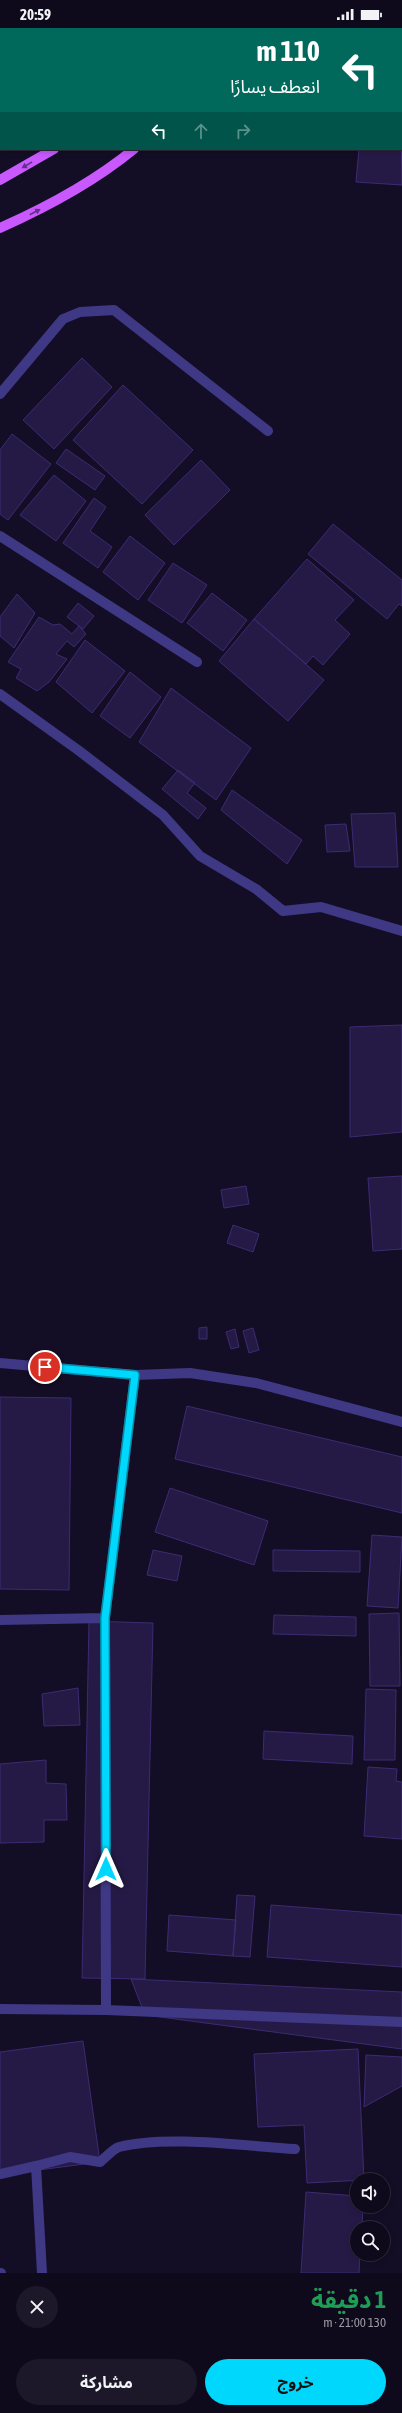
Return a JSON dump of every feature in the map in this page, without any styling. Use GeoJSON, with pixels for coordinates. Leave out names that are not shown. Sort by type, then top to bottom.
{"type":"FeatureCollection","features":[{"type":"Feature","properties":{"kind":"main road"},"geometry":{"type":"LineString","coordinates":[[0,180],[52,150]]}},
{"type":"Feature","properties":{"kind":"main road"},"geometry":{"type":"LineString","coordinates":[[0,228],[33,213],[82,185],[133,150]]}},
{"type":"Feature","properties":{"kind":"street"},"geometry":{"type":"LineString","coordinates":[[0,394],[63,319],[97,309],[114,310],[268,431]]}},
{"type":"Feature","properties":{"kind":"street"},"geometry":{"type":"LineString","coordinates":[[0,536],[197,662]]}},
{"type":"Feature","properties":{"kind":"street"},"geometry":{"type":"LineString","coordinates":[[0,694],[78,750],[163,815],[200,856],[256,888],[283,911],[321,907],[402,931]]}},
{"type":"Feature","properties":{"kind":"street"},"geometry":{"type":"LineString","coordinates":[[0,1363],[135,1375],[190,1373],[256,1383],[402,1422]]}},
{"type":"Feature","properties":{"kind":"street"},"geometry":{"type":"LineString","coordinates":[[106,2010],[105,1618],[135,1375]]}},
{"type":"Feature","properties":{"kind":"street"},"geometry":{"type":"LineString","coordinates":[[0,1620],[105,1618]]}},
{"type":"Feature","properties":{"kind":"street"},"geometry":{"type":"LineString","coordinates":[[0,2009],[106,2010],[402,2022]]}},
{"type":"Feature","properties":{"kind":"street"},"geometry":{"type":"LineString","coordinates":[[0,2174],[70,2158],[100,2162],[118,2147],[146,2144],[186,2143],[295,2149]]}},
{"type":"Feature","properties":{"kind":"street"},"geometry":{"type":"LineString","coordinates":[[36,2166],[42,2273]]}},
{"type":"Feature","properties":{"kind":"building"},"geometry":{"type":"Polygon","coordinates":[[[359,150],[401,150],[402,185],[356,182],[359,150]]]}},
{"type":"Feature","properties":{"kind":"building"},"geometry":{"type":"Polygon","coordinates":[[[82,358],[112,387],[54,449],[23,420],[82,358]]]}},
{"type":"Feature","properties":{"kind":"building"},"geometry":{"type":"Polygon","coordinates":[[[123,385],[193,450],[142,504],[73,440],[123,385]]]}},
{"type":"Feature","properties":{"kind":"building"},"geometry":{"type":"Polygon","coordinates":[[[12,434],[51,464],[8,520],[0,514],[0,450],[12,434]]]}},
{"type":"Feature","properties":{"kind":"building"},"geometry":{"type":"Polygon","coordinates":[[[66,449],[105,476],[95,490],[56,463],[66,449]]]}},
{"type":"Feature","properties":{"kind":"building"},"geometry":{"type":"Polygon","coordinates":[[[201,460],[230,490],[174,545],[145,515],[201,460]]]}},
{"type":"Feature","properties":{"kind":"building"},"geometry":{"type":"Polygon","coordinates":[[[54,475],[86,501],[56,541],[20,515],[54,475]]]}},
{"type":"Feature","properties":{"kind":"building"},"geometry":{"type":"Polygon","coordinates":[[[94,498],[106,507],[90,531],[112,547],[98,568],[63,543],[94,498]]]}},
{"type":"Feature","properties":{"kind":"building"},"geometry":{"type":"Polygon","coordinates":[[[333,524],[402,580],[402,606],[399,604],[387,619],[308,554],[333,524]]]}},
{"type":"Feature","properties":{"kind":"building"},"geometry":{"type":"Polygon","coordinates":[[[130,536],[165,563],[138,600],[103,572],[130,536]]]}},
{"type":"Feature","properties":{"kind":"building"},"geometry":{"type":"Polygon","coordinates":[[[307,559],[354,600],[335,620],[350,634],[323,665],[313,656],[306,664],[254,619],[307,559]]]}},
{"type":"Feature","properties":{"kind":"building"},"geometry":{"type":"Polygon","coordinates":[[[173,563],[207,585],[182,623],[148,600],[173,563]]]}},
{"type":"Feature","properties":{"kind":"building"},"geometry":{"type":"Polygon","coordinates":[[[212,593],[247,620],[223,651],[187,623],[212,593]]]}},
{"type":"Feature","properties":{"kind":"building"},"geometry":{"type":"Polygon","coordinates":[[[17,594],[35,613],[14,648],[0,636],[0,617],[17,594]]]}},
{"type":"Feature","properties":{"kind":"building"},"geometry":{"type":"Polygon","coordinates":[[[78,603],[94,616],[83,629],[67,617],[78,603]]]}},
{"type":"Feature","properties":{"kind":"building"},"geometry":{"type":"Polygon","coordinates":[[[39,617],[53,625],[60,624],[72,634],[79,626],[86,634],[74,647],[67,641],[56,654],[67,659],[49,682],[37,691],[16,678],[21,669],[8,662],[39,617]]]}},
{"type":"Feature","properties":{"kind":"building"},"geometry":{"type":"Polygon","coordinates":[[[254,619],[324,680],[288,721],[219,661],[254,619]]]}},
{"type":"Feature","properties":{"kind":"building"},"geometry":{"type":"Polygon","coordinates":[[[85,640],[125,671],[92,713],[56,682],[85,640]]]}},
{"type":"Feature","properties":{"kind":"building"},"geometry":{"type":"Polygon","coordinates":[[[130,672],[161,697],[130,738],[100,716],[130,672]]]}},
{"type":"Feature","properties":{"kind":"building"},"geometry":{"type":"Polygon","coordinates":[[[171,688],[251,748],[216,800],[139,742],[171,688]]]}},
{"type":"Feature","properties":{"kind":"building"},"geometry":{"type":"Polygon","coordinates":[[[178,770],[195,783],[187,793],[206,808],[198,819],[162,789],[178,770]]]}},
{"type":"Feature","properties":{"kind":"building"},"geometry":{"type":"Polygon","coordinates":[[[232,790],[302,840],[287,864],[221,810],[232,790]]]}},
{"type":"Feature","properties":{"kind":"building"},"geometry":{"type":"Polygon","coordinates":[[[395,813],[398,867],[355,867],[351,814],[395,813]]]}},
{"type":"Feature","properties":{"kind":"building"},"geometry":{"type":"Polygon","coordinates":[[[346,824],[350,851],[327,852],[325,825],[346,824]]]}},
{"type":"Feature","properties":{"kind":"building"},"geometry":{"type":"Polygon","coordinates":[[[402,1025],[402,1132],[350,1137],[350,1027],[402,1025]]]}},
{"type":"Feature","properties":{"kind":"building"},"geometry":{"type":"Polygon","coordinates":[[[402,1176],[402,1249],[373,1251],[368,1178],[402,1176]]]}},
{"type":"Feature","properties":{"kind":"building"},"geometry":{"type":"Polygon","coordinates":[[[246,1186],[249,1204],[224,1208],[221,1190],[246,1186]]]}},
{"type":"Feature","properties":{"kind":"building"},"geometry":{"type":"Polygon","coordinates":[[[233,1225],[259,1234],[253,1252],[227,1243],[233,1225]]]}},
{"type":"Feature","properties":{"kind":"building"},"geometry":{"type":"Polygon","coordinates":[[[207,1327],[207,1339],[199,1339],[199,1328],[207,1327]]]}},
{"type":"Feature","properties":{"kind":"building"},"geometry":{"type":"Polygon","coordinates":[[[253,1328],[259,1350],[249,1353],[243,1331],[253,1328]]]}},
{"type":"Feature","properties":{"kind":"building"},"geometry":{"type":"Polygon","coordinates":[[[235,1329],[239,1347],[231,1349],[226,1332],[235,1329]]]}},
{"type":"Feature","properties":{"kind":"building"},"geometry":{"type":"Polygon","coordinates":[[[0,1397],[71,1398],[69,1590],[0,1589],[0,1397]]]}},
{"type":"Feature","properties":{"kind":"building"},"geometry":{"type":"Polygon","coordinates":[[[187,1406],[402,1457],[402,1513],[175,1459],[187,1406]]]}},
{"type":"Feature","properties":{"kind":"building"},"geometry":{"type":"Polygon","coordinates":[[[170,1488],[268,1521],[254,1565],[155,1532],[170,1488]]]}},
{"type":"Feature","properties":{"kind":"building"},"geometry":{"type":"Polygon","coordinates":[[[372,1535],[402,1537],[398,1608],[367,1606],[372,1535]]]}},
{"type":"Feature","properties":{"kind":"building"},"geometry":{"type":"Polygon","coordinates":[[[153,1550],[182,1556],[177,1581],[147,1575],[153,1550]]]}},
{"type":"Feature","properties":{"kind":"building"},"geometry":{"type":"Polygon","coordinates":[[[273,1550],[360,1551],[360,1572],[273,1571],[273,1550]]]}},
{"type":"Feature","properties":{"kind":"building"},"geometry":{"type":"Polygon","coordinates":[[[399,1613],[400,1686],[370,1686],[369,1614],[399,1613]]]}},
{"type":"Feature","properties":{"kind":"building"},"geometry":{"type":"Polygon","coordinates":[[[274,1615],[356,1617],[356,1636],[273,1634],[274,1615]]]}},
{"type":"Feature","properties":{"kind":"building"},"geometry":{"type":"Polygon","coordinates":[[[89,1621],[153,1623],[145,1979],[82,1978],[89,1621]]]}},
{"type":"Feature","properties":{"kind":"building"},"geometry":{"type":"Polygon","coordinates":[[[78,1688],[80,1725],[44,1726],[42,1694],[78,1688]]]}},
{"type":"Feature","properties":{"kind":"building"},"geometry":{"type":"Polygon","coordinates":[[[366,1689],[396,1690],[395,1760],[364,1760],[366,1689]]]}},
{"type":"Feature","properties":{"kind":"building"},"geometry":{"type":"Polygon","coordinates":[[[264,1731],[353,1736],[352,1764],[263,1759],[264,1731]]]}},
{"type":"Feature","properties":{"kind":"building"},"geometry":{"type":"Polygon","coordinates":[[[46,1760],[46,1783],[66,1784],[67,1820],[44,1820],[44,1842],[0,1843],[0,1764],[46,1760]]]}},
{"type":"Feature","properties":{"kind":"building"},"geometry":{"type":"Polygon","coordinates":[[[368,1767],[397,1769],[396,1781],[402,1782],[402,1839],[364,1836],[368,1767]]]}},
{"type":"Feature","properties":{"kind":"building"},"geometry":{"type":"Polygon","coordinates":[[[237,1895],[255,1896],[250,1957],[233,1956],[237,1895]]]}},
{"type":"Feature","properties":{"kind":"building"},"geometry":{"type":"Polygon","coordinates":[[[271,1905],[402,1915],[402,1967],[267,1957],[271,1905]]]}},
{"type":"Feature","properties":{"kind":"building"},"geometry":{"type":"Polygon","coordinates":[[[169,1915],[236,1920],[233,1956],[167,1951],[169,1915]]]}},
{"type":"Feature","properties":{"kind":"building"},"geometry":{"type":"Polygon","coordinates":[[[131,1979],[402,1992],[402,2049],[145,2015],[131,1979]]]}},
{"type":"Feature","properties":{"kind":"building"},"geometry":{"type":"Polygon","coordinates":[[[83,2041],[100,2162],[0,2175],[0,2052],[83,2041]]]}},
{"type":"Feature","properties":{"kind":"building"},"geometry":{"type":"Polygon","coordinates":[[[358,2049],[364,2173],[350,2173],[350,2181],[307,2183],[304,2125],[258,2127],[254,2054],[358,2049]]]}},
{"type":"Feature","properties":{"kind":"building"},"geometry":{"type":"Polygon","coordinates":[[[366,2055],[402,2057],[402,2086],[364,2107],[366,2055]]]}},
{"type":"Feature","properties":{"kind":"building"},"geometry":{"type":"Polygon","coordinates":[[[306,2192],[350,2195],[350,2213],[363,2213],[362,2221],[350,2221],[350,2261],[360,2261],[359,2273],[301,2273],[306,2192]]]}},
{"type":"Feature","properties":{"kind":"route"},"geometry":{"type":"LineString","coordinates":[[45,1367],[135,1375],[105,1618],[106,1869]]}}]}
